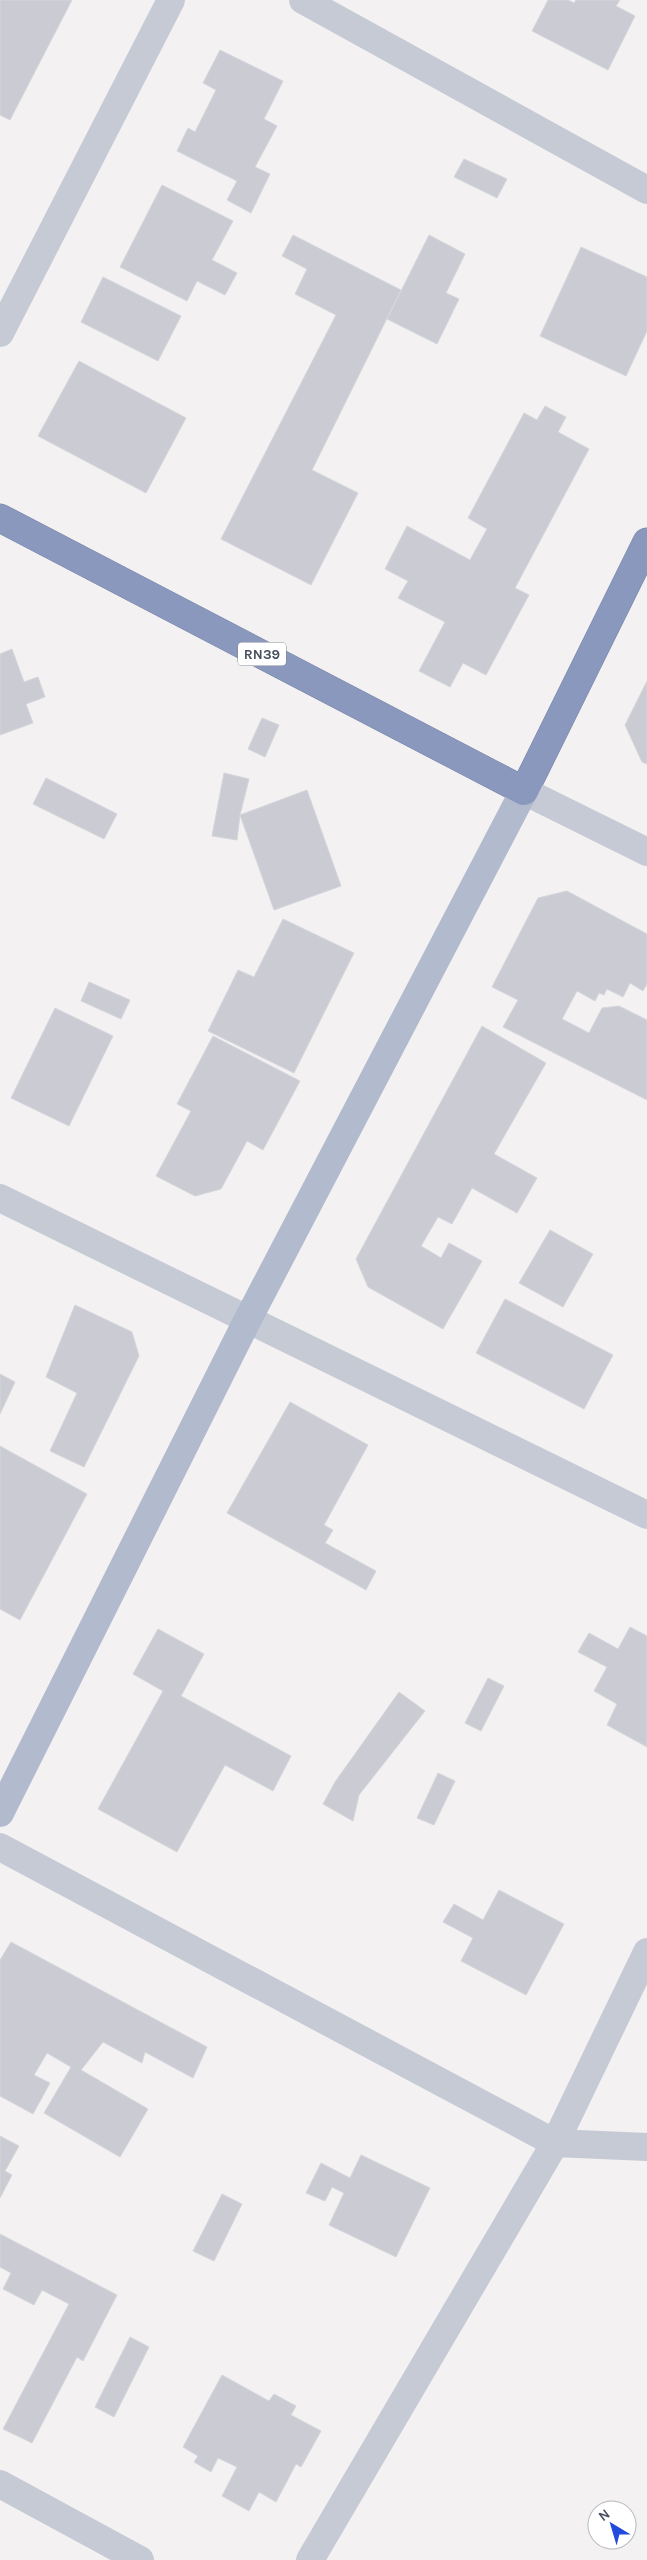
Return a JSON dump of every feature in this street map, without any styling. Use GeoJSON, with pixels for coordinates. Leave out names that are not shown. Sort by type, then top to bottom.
{"type":"FeatureCollection","features":[{"type":"Feature","properties":{"kind":"highway","name":"RN39"},"geometry":{"type":"LineString","coordinates":[[0,518],[524,791]]}},
{"type":"Feature","properties":{"kind":"highway"},"geometry":{"type":"LineString","coordinates":[[524,791],[647,542]]}},
{"type":"Feature","properties":{"kind":"main road"},"geometry":{"type":"LineString","coordinates":[[0,1813],[248,1321],[524,791]]}},
{"type":"Feature","properties":{"kind":"street"},"geometry":{"type":"LineString","coordinates":[[0,333],[170,0]]}},
{"type":"Feature","properties":{"kind":"street"},"geometry":{"type":"LineString","coordinates":[[303,0],[647,190]]}},
{"type":"Feature","properties":{"kind":"street"},"geometry":{"type":"LineString","coordinates":[[524,791],[647,852]]}},
{"type":"Feature","properties":{"kind":"street"},"geometry":{"type":"LineString","coordinates":[[0,1198],[647,1515]]}},
{"type":"Feature","properties":{"kind":"street"},"geometry":{"type":"LineString","coordinates":[[0,1846],[555,2143],[647,2147]]}},
{"type":"Feature","properties":{"kind":"street"},"geometry":{"type":"LineString","coordinates":[[310,2560],[555,2143],[647,1952]]}},
{"type":"Feature","properties":{"kind":"street"},"geometry":{"type":"LineString","coordinates":[[0,2484],[140,2560]]}},
{"type":"Feature","properties":{"kind":"building"},"geometry":{"type":"Polygon","coordinates":[[[0,0],[72,0],[10,120],[0,115],[0,0]]]}},
{"type":"Feature","properties":{"kind":"building"},"geometry":{"type":"Polygon","coordinates":[[[548,0],[568,0],[574,3],[576,0],[620,0],[616,6],[635,16],[608,70],[532,31],[548,0]]]}},
{"type":"Feature","properties":{"kind":"building"},"geometry":{"type":"Polygon","coordinates":[[[220,50],[283,81],[264,119],[277,126],[255,167],[270,174],[251,213],[227,200],[237,181],[177,151],[188,128],[195,132],[216,90],[203,83],[220,50]]]}},
{"type":"Feature","properties":{"kind":"building"},"geometry":{"type":"Polygon","coordinates":[[[464,159],[507,179],[497,198],[454,177],[464,159]]]}},
{"type":"Feature","properties":{"kind":"building"},"geometry":{"type":"Polygon","coordinates":[[[162,185],[233,221],[212,260],[237,273],[225,295],[197,281],[187,301],[120,267],[162,185]]]}},
{"type":"Feature","properties":{"kind":"building"},"geometry":{"type":"Polygon","coordinates":[[[293,235],[401,290],[312,470],[358,493],[311,585],[221,539],[336,315],[295,294],[307,269],[282,256],[293,235]]]}},
{"type":"Feature","properties":{"kind":"building"},"geometry":{"type":"Polygon","coordinates":[[[429,235],[465,254],[446,293],[459,299],[437,344],[387,319],[429,235]]]}},
{"type":"Feature","properties":{"kind":"building"},"geometry":{"type":"Polygon","coordinates":[[[581,247],[647,277],[647,331],[626,376],[540,336],[581,247]]]}},
{"type":"Feature","properties":{"kind":"building"},"geometry":{"type":"Polygon","coordinates":[[[103,277],[181,316],[158,361],[81,322],[103,277]]]}},
{"type":"Feature","properties":{"kind":"building"},"geometry":{"type":"Polygon","coordinates":[[[79,361],[186,418],[146,493],[38,436],[79,361]]]}},
{"type":"Feature","properties":{"kind":"building"},"geometry":{"type":"Polygon","coordinates":[[[545,406],[566,417],[558,432],[589,449],[515,588],[529,595],[486,675],[463,663],[450,687],[419,671],[445,622],[398,598],[408,581],[385,569],[407,526],[470,560],[487,529],[468,518],[524,413],[537,420],[545,406]]]}},
{"type":"Feature","properties":{"kind":"building"},"geometry":{"type":"Polygon","coordinates":[[[12,649],[24,682],[38,677],[45,697],[26,704],[33,723],[0,735],[0,654],[12,649]]]}},
{"type":"Feature","properties":{"kind":"building"},"geometry":{"type":"Polygon","coordinates":[[[647,681],[647,764],[642,762],[625,725],[647,681]]]}},
{"type":"Feature","properties":{"kind":"building"},"geometry":{"type":"Polygon","coordinates":[[[262,718],[279,725],[265,757],[248,749],[262,718]]]}},
{"type":"Feature","properties":{"kind":"building"},"geometry":{"type":"Polygon","coordinates":[[[224,773],[249,779],[240,815],[237,840],[212,836],[224,773]]]}},
{"type":"Feature","properties":{"kind":"building"},"geometry":{"type":"Polygon","coordinates":[[[46,778],[117,814],[104,839],[33,804],[46,778]]]}},
{"type":"Feature","properties":{"kind":"building"},"geometry":{"type":"Polygon","coordinates":[[[307,790],[341,886],[274,910],[240,815],[307,790]]]}},
{"type":"Feature","properties":{"kind":"building"},"geometry":{"type":"Polygon","coordinates":[[[567,891],[647,934],[647,984],[643,991],[630,983],[623,997],[607,989],[604,995],[599,993],[595,1001],[577,991],[562,1019],[589,1033],[602,1008],[619,1006],[647,1020],[647,1100],[503,1027],[518,1000],[492,987],[538,898],[567,891]]]}},
{"type":"Feature","properties":{"kind":"building"},"geometry":{"type":"Polygon","coordinates":[[[283,919],[354,953],[294,1073],[208,1031],[238,970],[254,977],[283,919]]]}},
{"type":"Feature","properties":{"kind":"building"},"geometry":{"type":"Polygon","coordinates":[[[89,982],[130,1000],[121,1019],[81,1001],[89,982]]]}},
{"type":"Feature","properties":{"kind":"building"},"geometry":{"type":"Polygon","coordinates":[[[55,1008],[113,1036],[69,1126],[11,1098],[55,1008]]]}},
{"type":"Feature","properties":{"kind":"building"},"geometry":{"type":"Polygon","coordinates":[[[482,1026],[546,1063],[494,1154],[537,1178],[517,1213],[472,1188],[452,1224],[438,1217],[421,1246],[441,1258],[449,1243],[482,1261],[443,1329],[368,1287],[356,1259],[482,1026]]]}},
{"type":"Feature","properties":{"kind":"building"},"geometry":{"type":"Polygon","coordinates":[[[213,1036],[300,1081],[263,1150],[247,1141],[221,1189],[195,1196],[156,1176],[191,1111],[177,1104],[213,1036]]]}},
{"type":"Feature","properties":{"kind":"building"},"geometry":{"type":"Polygon","coordinates":[[[550,1230],[593,1254],[563,1307],[519,1283],[550,1230]]]}},
{"type":"Feature","properties":{"kind":"building"},"geometry":{"type":"Polygon","coordinates":[[[505,1299],[613,1355],[584,1409],[476,1353],[505,1299]]]}},
{"type":"Feature","properties":{"kind":"building"},"geometry":{"type":"Polygon","coordinates":[[[75,1305],[132,1332],[139,1356],[84,1467],[50,1451],[77,1393],[46,1377],[75,1305]]]}},
{"type":"Feature","properties":{"kind":"building"},"geometry":{"type":"Polygon","coordinates":[[[0,1374],[15,1382],[0,1414],[0,1374]]]}},
{"type":"Feature","properties":{"kind":"building"},"geometry":{"type":"Polygon","coordinates":[[[290,1402],[368,1445],[324,1525],[333,1530],[325,1543],[376,1571],[366,1590],[227,1513],[290,1402]]]}},
{"type":"Feature","properties":{"kind":"building"},"geometry":{"type":"Polygon","coordinates":[[[0,1446],[87,1494],[20,1620],[0,1609],[0,1446]]]}},
{"type":"Feature","properties":{"kind":"building"},"geometry":{"type":"Polygon","coordinates":[[[630,1627],[647,1636],[647,1747],[607,1725],[617,1704],[594,1691],[607,1667],[578,1652],[589,1633],[618,1649],[630,1627]]]}},
{"type":"Feature","properties":{"kind":"building"},"geometry":{"type":"Polygon","coordinates":[[[158,1629],[204,1654],[181,1696],[291,1756],[273,1791],[225,1765],[177,1852],[98,1809],[163,1691],[133,1674],[158,1629]]]}},
{"type":"Feature","properties":{"kind":"building"},"geometry":{"type":"Polygon","coordinates":[[[488,1678],[504,1686],[481,1731],[465,1723],[488,1678]]]}},
{"type":"Feature","properties":{"kind":"building"},"geometry":{"type":"Polygon","coordinates":[[[399,1692],[425,1711],[359,1795],[353,1821],[323,1804],[335,1782],[399,1692]]]}},
{"type":"Feature","properties":{"kind":"building"},"geometry":{"type":"Polygon","coordinates":[[[438,1773],[455,1781],[434,1825],[417,1818],[438,1773]]]}},
{"type":"Feature","properties":{"kind":"building"},"geometry":{"type":"Polygon","coordinates":[[[499,1890],[564,1924],[526,1995],[461,1961],[473,1938],[443,1922],[454,1904],[483,1920],[499,1890]]]}},
{"type":"Feature","properties":{"kind":"building"},"geometry":{"type":"Polygon","coordinates":[[[11,1942],[207,2047],[193,2078],[145,2052],[142,2063],[103,2042],[81,2070],[148,2109],[120,2157],[44,2113],[71,2067],[47,2053],[34,2075],[50,2083],[33,2114],[0,2096],[0,1960],[11,1942]]]}},
{"type":"Feature","properties":{"kind":"building"},"geometry":{"type":"Polygon","coordinates":[[[0,2136],[19,2146],[5,2171],[12,2175],[0,2198],[0,2136]]]}},
{"type":"Feature","properties":{"kind":"building"},"geometry":{"type":"Polygon","coordinates":[[[361,2155],[430,2188],[396,2257],[329,2225],[344,2193],[332,2187],[325,2201],[306,2193],[321,2163],[350,2178],[361,2155]]]}},
{"type":"Feature","properties":{"kind":"building"},"geometry":{"type":"Polygon","coordinates":[[[222,2194],[242,2204],[214,2261],[193,2251],[222,2194]]]}},
{"type":"Feature","properties":{"kind":"building"},"geometry":{"type":"Polygon","coordinates":[[[0,2234],[117,2295],[83,2361],[77,2357],[32,2443],[3,2429],[69,2304],[42,2290],[34,2305],[3,2289],[11,2273],[0,2267],[0,2234]]]}},
{"type":"Feature","properties":{"kind":"building"},"geometry":{"type":"Polygon","coordinates":[[[130,2337],[149,2347],[114,2417],[95,2407],[130,2337]]]}},
{"type":"Feature","properties":{"kind":"building"},"geometry":{"type":"Polygon","coordinates":[[[222,2375],[269,2401],[274,2394],[296,2406],[291,2415],[321,2431],[301,2467],[296,2464],[276,2502],[259,2492],[249,2511],[222,2496],[237,2467],[218,2458],[211,2472],[194,2462],[198,2456],[183,2447],[222,2375]]]}}]}
